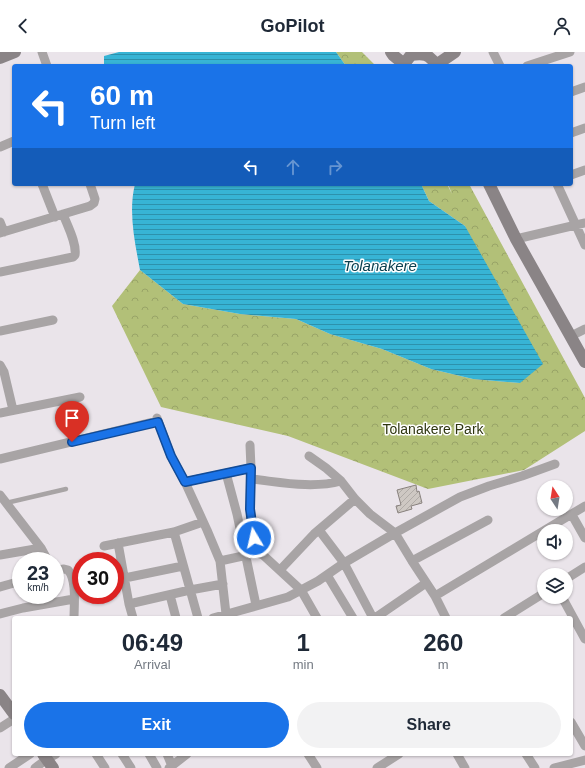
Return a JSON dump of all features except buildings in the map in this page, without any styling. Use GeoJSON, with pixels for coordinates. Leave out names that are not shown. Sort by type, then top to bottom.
{"type":"FeatureCollection","features":[{"type":"Feature","properties":{"kind":"street"},"geometry":{"type":"LineString","coordinates":[[0,58],[14,52]]}},
{"type":"Feature","properties":{"kind":"street"},"geometry":{"type":"LineString","coordinates":[[42,52],[46,64]]}},
{"type":"Feature","properties":{"kind":"street"},"geometry":{"type":"LineString","coordinates":[[391,52],[393,55],[421,58],[455,52]]}},
{"type":"Feature","properties":{"kind":"street"},"geometry":{"type":"LineString","coordinates":[[493,52],[499,64]]}},
{"type":"Feature","properties":{"kind":"street"},"geometry":{"type":"LineString","coordinates":[[533,64],[570,52]]}},
{"type":"Feature","properties":{"kind":"street"},"geometry":{"type":"LineString","coordinates":[[573,91],[585,86]]}},
{"type":"Feature","properties":{"kind":"street"},"geometry":{"type":"LineString","coordinates":[[573,132],[585,128]]}},
{"type":"Feature","properties":{"kind":"street"},"geometry":{"type":"LineString","coordinates":[[0,147],[12,142]]}},
{"type":"Feature","properties":{"kind":"street"},"geometry":{"type":"LineString","coordinates":[[573,173],[585,170]]}},
{"type":"Feature","properties":{"kind":"street"},"geometry":{"type":"LineString","coordinates":[[0,272],[73,257],[75,255],[76,251],[73,241],[43,186]]}},
{"type":"Feature","properties":{"kind":"street"},"geometry":{"type":"LineString","coordinates":[[0,222],[2,233],[90,206],[94,203],[95,199],[91,186]]}},
{"type":"Feature","properties":{"kind":"street"},"geometry":{"type":"LineString","coordinates":[[490,186],[516,239],[585,362]]}},
{"type":"Feature","properties":{"kind":"street"},"geometry":{"type":"LineString","coordinates":[[558,186],[581,224],[585,245]]}},
{"type":"Feature","properties":{"kind":"street"},"geometry":{"type":"LineString","coordinates":[[516,239],[581,224]]}},
{"type":"Feature","properties":{"kind":"street"},"geometry":{"type":"LineString","coordinates":[[0,332],[53,320]]}},
{"type":"Feature","properties":{"kind":"street"},"geometry":{"type":"LineString","coordinates":[[571,336],[585,329]]}},
{"type":"Feature","properties":{"kind":"street"},"geometry":{"type":"LineString","coordinates":[[0,365],[4,372],[13,410]]}},
{"type":"Feature","properties":{"kind":"street"},"geometry":{"type":"LineString","coordinates":[[0,413],[80,397]]}},
{"type":"Feature","properties":{"kind":"street"},"geometry":{"type":"LineString","coordinates":[[0,459],[158,420],[171,456],[185,482],[220,562],[226,616],[256,605],[288,597],[395,533],[460,497],[555,464]]}},
{"type":"Feature","properties":{"kind":"street"},"geometry":{"type":"LineString","coordinates":[[250,445],[250,509],[257,553]]}},
{"type":"Feature","properties":{"kind":"street"},"geometry":{"type":"LineString","coordinates":[[309,456],[341,481],[355,499],[370,514],[395,533],[435,596],[445,616]]}},
{"type":"Feature","properties":{"kind":"street"},"geometry":{"type":"LineString","coordinates":[[185,482],[251,468]]}},
{"type":"Feature","properties":{"kind":"street"},"geometry":{"type":"LineString","coordinates":[[226,473],[237,514],[256,605]]}},
{"type":"Feature","properties":{"kind":"street"},"geometry":{"type":"LineString","coordinates":[[251,479],[309,484],[330,484],[341,481]]}},
{"type":"Feature","properties":{"kind":"street"},"geometry":{"type":"LineString","coordinates":[[0,494],[43,552]]}},
{"type":"Feature","properties":{"kind":"street"},"geometry":{"type":"LineString","coordinates":[[280,570],[319,530],[355,499]]}},
{"type":"Feature","properties":{"kind":"street"},"geometry":{"type":"LineString","coordinates":[[573,513],[585,506]]}},
{"type":"Feature","properties":{"kind":"street"},"geometry":{"type":"LineString","coordinates":[[435,596],[569,516]]}},
{"type":"Feature","properties":{"kind":"street"},"geometry":{"type":"LineString","coordinates":[[573,516],[585,538]]}},
{"type":"Feature","properties":{"kind":"street"},"geometry":{"type":"LineString","coordinates":[[412,562],[488,520]]}},
{"type":"Feature","properties":{"kind":"street"},"geometry":{"type":"LineString","coordinates":[[104,546],[174,532],[203,522]]}},
{"type":"Feature","properties":{"kind":"street"},"geometry":{"type":"LineString","coordinates":[[319,530],[344,563],[373,616]]}},
{"type":"Feature","properties":{"kind":"street"},"geometry":{"type":"LineString","coordinates":[[174,532],[197,616]]}},
{"type":"Feature","properties":{"kind":"street"},"geometry":{"type":"LineString","coordinates":[[118,543],[118,552]]}},
{"type":"Feature","properties":{"kind":"street"},"geometry":{"type":"LineString","coordinates":[[0,555],[41,548]]}},
{"type":"Feature","properties":{"kind":"street"},"geometry":{"type":"LineString","coordinates":[[220,562],[246,555],[257,553],[263,554],[301,590],[316,616]]}},
{"type":"Feature","properties":{"kind":"street"},"geometry":{"type":"LineString","coordinates":[[124,578],[183,566]]}},
{"type":"Feature","properties":{"kind":"street"},"geometry":{"type":"LineString","coordinates":[[573,575],[585,567]]}},
{"type":"Feature","properties":{"kind":"street"},"geometry":{"type":"LineString","coordinates":[[327,575],[352,616]]}},
{"type":"Feature","properties":{"kind":"street"},"geometry":{"type":"LineString","coordinates":[[0,587],[12,584]]}},
{"type":"Feature","properties":{"kind":"street"},"geometry":{"type":"LineString","coordinates":[[129,604],[223,584]]}},
{"type":"Feature","properties":{"kind":"street"},"geometry":{"type":"LineString","coordinates":[[377,616],[426,584]]}},
{"type":"Feature","properties":{"kind":"street"},"geometry":{"type":"LineString","coordinates":[[124,590],[132,616]]}},
{"type":"Feature","properties":{"kind":"street"},"geometry":{"type":"LineString","coordinates":[[170,595],[175,616]]}},
{"type":"Feature","properties":{"kind":"street"},"geometry":{"type":"LineString","coordinates":[[510,616],[537,598]]}},
{"type":"Feature","properties":{"kind":"street"},"geometry":{"type":"LineString","coordinates":[[0,614],[23,608],[72,599]]}},
{"type":"Feature","properties":{"kind":"street"},"geometry":{"type":"LineString","coordinates":[[74,604],[74,616]]}},
{"type":"Feature","properties":{"kind":"street"},"geometry":{"type":"LineString","coordinates":[[566,604],[572,616]]}},
{"type":"Feature","properties":{"kind":"street"},"geometry":{"type":"LineString","coordinates":[[573,617],[585,639]]}},
{"type":"Feature","properties":{"kind":"street"},"geometry":{"type":"LineString","coordinates":[[0,695],[12,711]]}},
{"type":"Feature","properties":{"kind":"street"},"geometry":{"type":"LineString","coordinates":[[0,728],[12,721]]}},
{"type":"Feature","properties":{"kind":"street"},"geometry":{"type":"LineString","coordinates":[[573,725],[585,746]]}},
{"type":"Feature","properties":{"kind":"street"},"geometry":{"type":"LineString","coordinates":[[9,768],[27,756]]}},
{"type":"Feature","properties":{"kind":"street"},"geometry":{"type":"LineString","coordinates":[[97,756],[105,768]]}},
{"type":"Feature","properties":{"kind":"street"},"geometry":{"type":"LineString","coordinates":[[123,756],[131,768]]}},
{"type":"Feature","properties":{"kind":"street"},"geometry":{"type":"LineString","coordinates":[[150,756],[157,768]]}},
{"type":"Feature","properties":{"kind":"street"},"geometry":{"type":"LineString","coordinates":[[168,756],[171,767],[185,756]]}},
{"type":"Feature","properties":{"kind":"street"},"geometry":{"type":"LineString","coordinates":[[309,756],[317,768]]}},
{"type":"Feature","properties":{"kind":"street"},"geometry":{"type":"LineString","coordinates":[[458,756],[465,768]]}},
{"type":"Feature","properties":{"kind":"street"},"geometry":{"type":"LineString","coordinates":[[527,756],[535,768]]}},
{"type":"Feature","properties":{"kind":"street"},"geometry":{"type":"LineString","coordinates":[[377,768],[387,757]]}},
{"type":"Feature","properties":{"kind":"street"},"geometry":{"type":"LineString","coordinates":[[35,768],[50,759]]}},
{"type":"Feature","properties":{"kind":"street"},"geometry":{"type":"LineString","coordinates":[[554,768],[585,760]]}},
{"type":"Feature","properties":{"kind":"lane"},"geometry":{"type":"LineString","coordinates":[[6,503],[66,489]]}},
{"type":"Feature","properties":{"kind":"green space"},"geometry":{"type":"Polygon","coordinates":[[[336,52],[362,52],[374,64],[345,64],[336,52]]]}},
{"type":"Feature","properties":{"kind":"green space","name":"Tolanakere Park"},"geometry":{"type":"Polygon","coordinates":[[[422,186],[448,186],[452,194],[449,186],[470,186],[585,398],[585,431],[524,470],[428,489],[288,436],[161,407],[112,306],[140,270],[183,304],[240,314],[296,319],[330,334],[382,349],[431,369],[473,379],[520,383],[465,226],[429,201],[422,186]]]}},
{"type":"Feature","properties":{"kind":"water"},"geometry":{"type":"Polygon","coordinates":[[[119,52],[336,52],[345,64],[104,64],[104,56],[119,52]]]}},
{"type":"Feature","properties":{"kind":"water","name":"Tolanakere"},"geometry":{"type":"Polygon","coordinates":[[[135,186],[422,186],[429,201],[465,226],[543,364],[520,383],[473,379],[431,369],[382,349],[330,334],[296,319],[240,314],[183,304],[140,270],[134,238],[132,216],[135,186]]]}},
{"type":"Feature","properties":{"kind":"route"},"geometry":{"type":"LineString","coordinates":[[72,442],[158,422],[171,456],[185,482],[251,468],[250,509],[254,538]]}}]}
